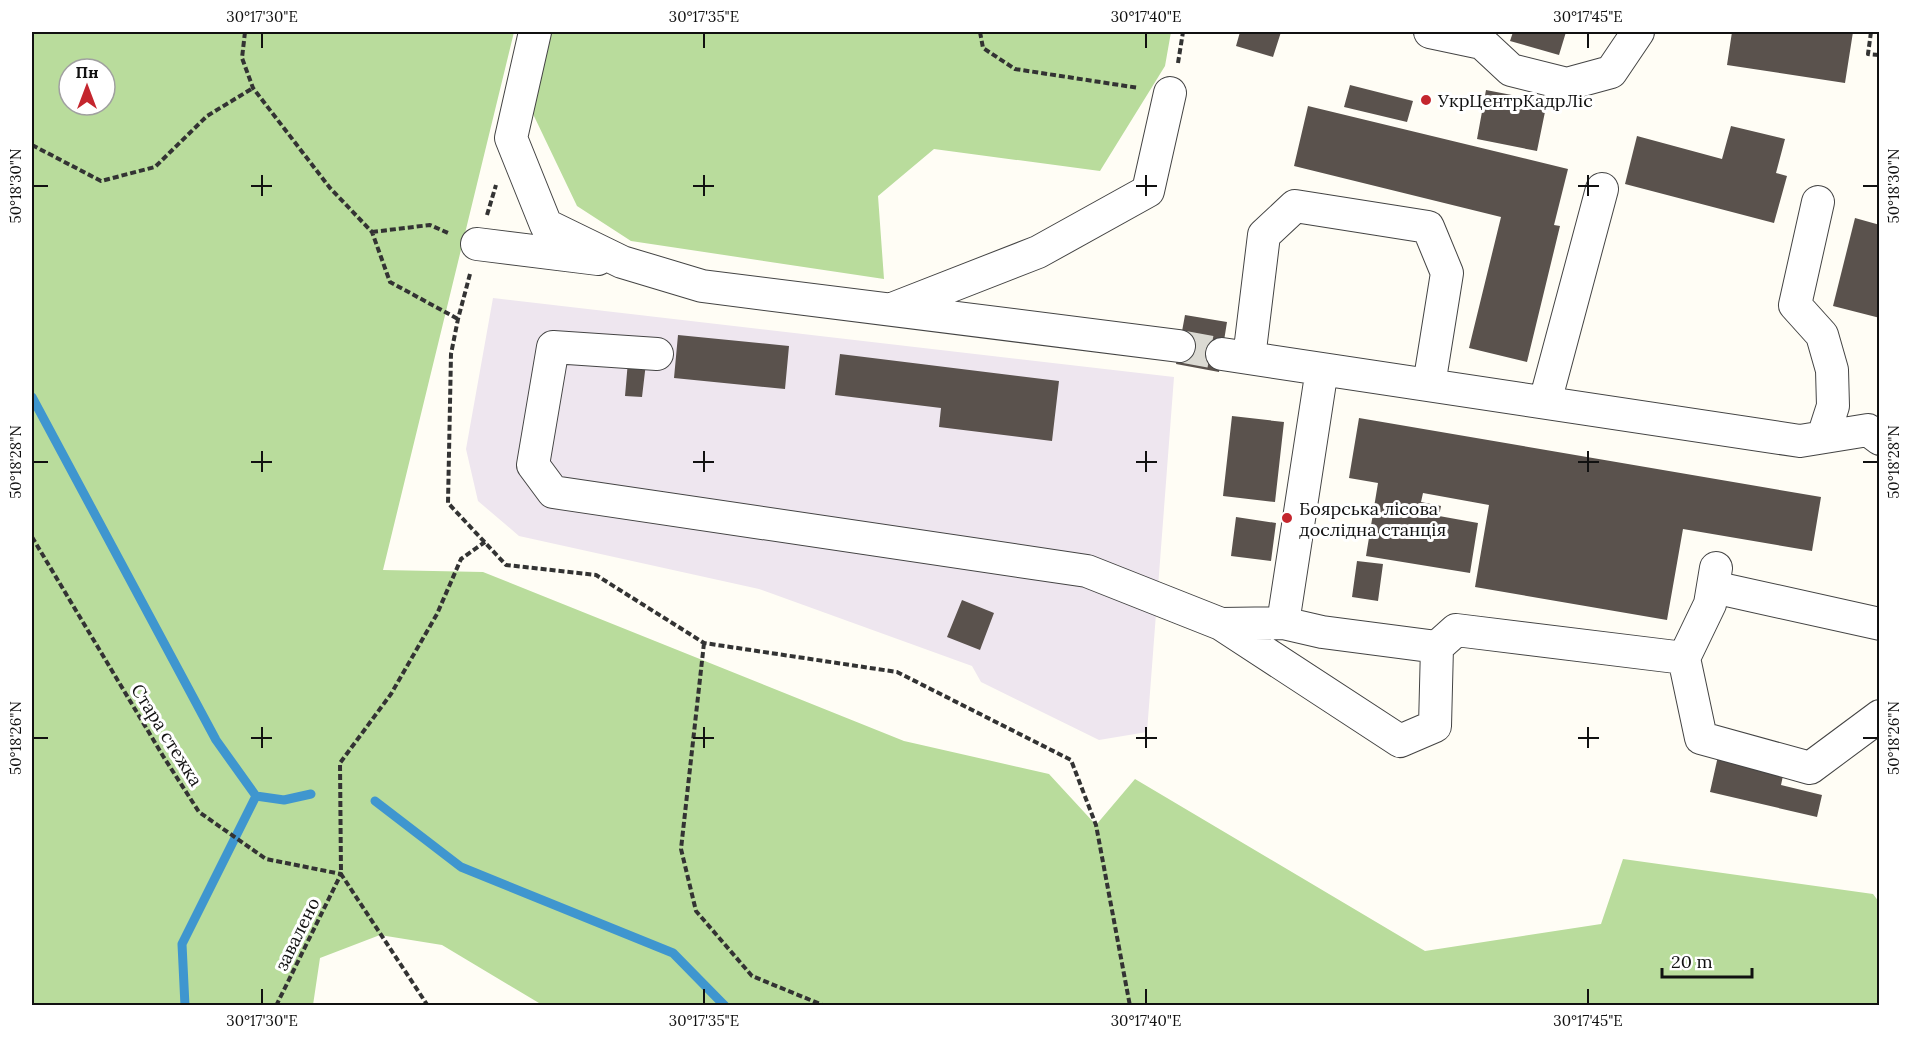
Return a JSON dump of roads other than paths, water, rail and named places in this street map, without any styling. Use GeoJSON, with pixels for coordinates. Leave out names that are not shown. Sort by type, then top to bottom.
{"type":"FeatureCollection","features":[{"type":"Feature","properties":{"kind":"lane"},"geometry":{"type":"LineString","coordinates":[[535,32],[511,138],[546,225],[622,262],[702,286],[1179,346]]}},
{"type":"Feature","properties":{"kind":"lane"},"geometry":{"type":"LineString","coordinates":[[1430,32],[1482,43],[1511,70],[1567,84],[1611,72],[1638,32]]}},
{"type":"Feature","properties":{"kind":"lane"},"geometry":{"type":"LineString","coordinates":[[889,310],[1038,252],[1148,191],[1170,93]]}},
{"type":"Feature","properties":{"kind":"lane"},"geometry":{"type":"LineString","coordinates":[[1545,402],[1602,189]]}},
{"type":"Feature","properties":{"kind":"lane"},"geometry":{"type":"LineString","coordinates":[[1818,202],[1795,306],[1822,335],[1832,370],[1833,406],[1823,437]]}},
{"type":"Feature","properties":{"kind":"lane"},"geometry":{"type":"LineString","coordinates":[[1430,385],[1447,273],[1428,227],[1295,206],[1264,235],[1235,356],[1800,441],[1868,430],[1880,439]]}},
{"type":"Feature","properties":{"kind":"lane"},"geometry":{"type":"LineString","coordinates":[[477,244],[622,262]]}},
{"type":"Feature","properties":{"kind":"lane"},"geometry":{"type":"LineString","coordinates":[[657,354],[553,347],[533,465],[553,492],[1087,571],[1221,624],[1400,741],[1435,726],[1437,647],[1456,630],[1684,657]]}},
{"type":"Feature","properties":{"kind":"lane"},"geometry":{"type":"LineString","coordinates":[[1283,623],[1322,369]]}},
{"type":"Feature","properties":{"kind":"lane"},"geometry":{"type":"LineString","coordinates":[[1880,624],[1714,577],[1710,604],[1684,657],[1701,738],[1810,768],[1880,716]]}},
{"type":"Feature","properties":{"kind":"lane"},"geometry":{"type":"LineString","coordinates":[[1221,624],[1283,623],[1322,632],[1437,647]]}},
{"type":"Feature","properties":{"kind":"waterway"},"geometry":{"type":"LineString","coordinates":[[32,397],[216,740],[256,796],[284,800],[311,794]]}},
{"type":"Feature","properties":{"kind":"waterway"},"geometry":{"type":"LineString","coordinates":[[185,1006],[182,944],[256,796]]}},
{"type":"Feature","properties":{"kind":"waterway"},"geometry":{"type":"LineString","coordinates":[[375,801],[461,867],[673,953],[725,1006]]}},
{"type":"Feature","properties":{"kind":"tunnel"},"geometry":{"type":"LineString","coordinates":[[1179,346],[1222,354]]}},
{"type":"Feature","properties":{"kind":"place","name":"УкрЦентрКадрЛіс"},"geometry":{"type":"Point","coordinates":[1426,100]}},
{"type":"Feature","properties":{"kind":"place","name":"Боярська лісова дослідна станція"},"geometry":{"type":"Point","coordinates":[1287,518]}}]}
